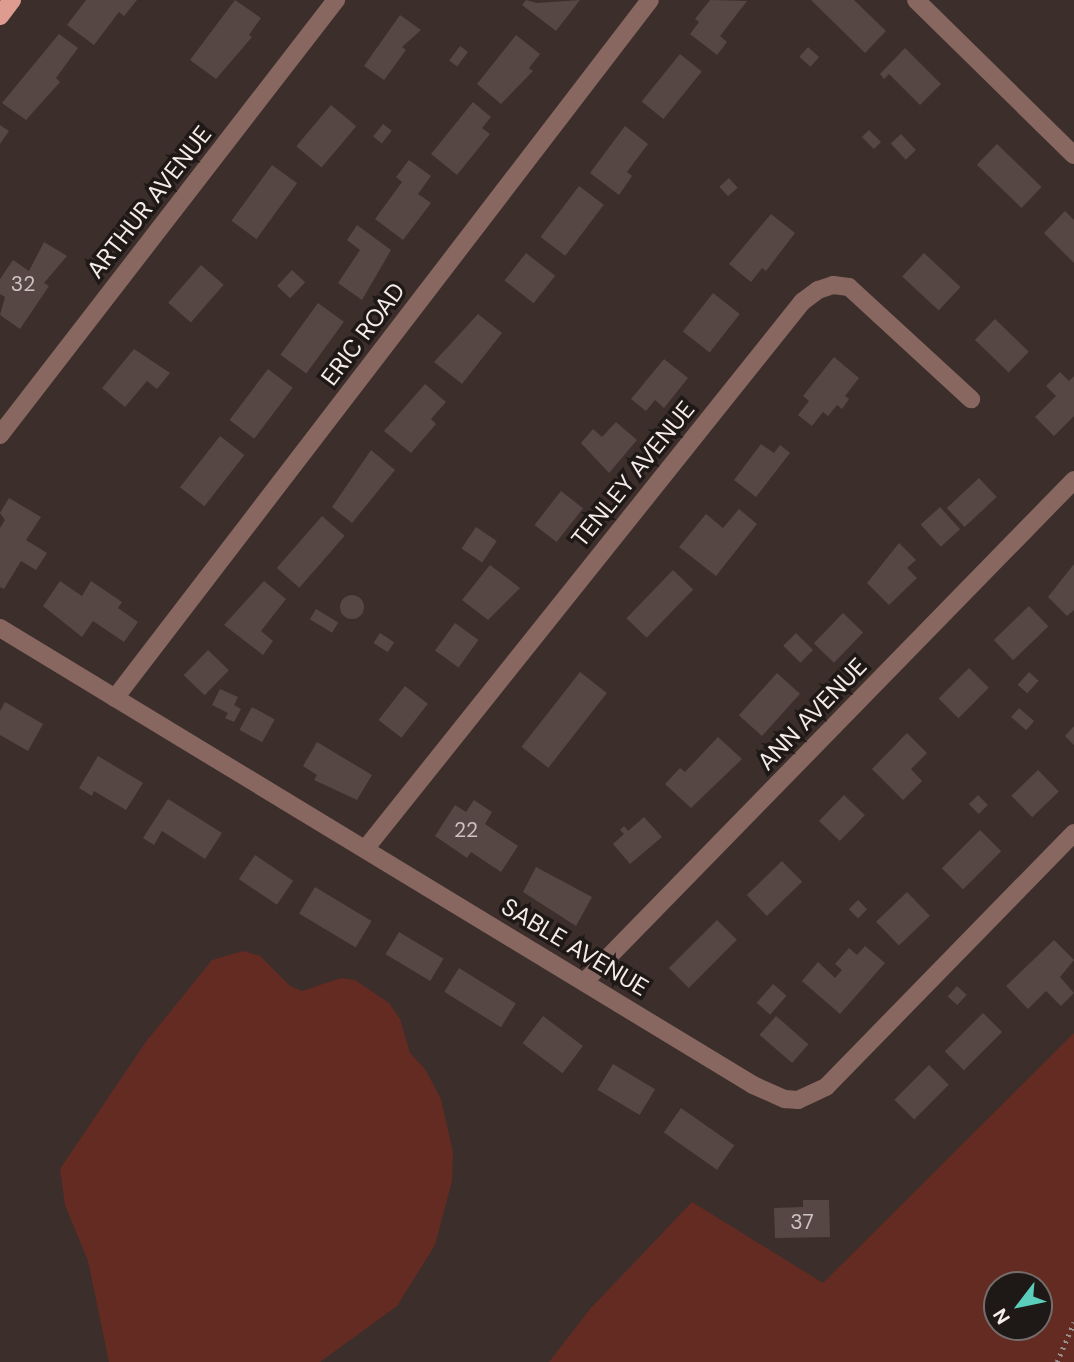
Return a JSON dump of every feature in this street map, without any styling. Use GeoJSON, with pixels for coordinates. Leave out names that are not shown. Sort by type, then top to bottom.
{"type":"FeatureCollection","features":[{"type":"Feature","properties":{"kind":"main road"},"geometry":{"type":"LineString","coordinates":[[0,16],[12,0]]}},
{"type":"Feature","properties":{"kind":"street","name":"ARTHUR AVENUE"},"geometry":{"type":"LineString","coordinates":[[0,435],[336,0]]}},
{"type":"Feature","properties":{"kind":"street","name":"ERIC ROAD"},"geometry":{"type":"LineString","coordinates":[[115,698],[650,0]]}},
{"type":"Feature","properties":{"kind":"street"},"geometry":{"type":"LineString","coordinates":[[916,0],[1074,155]]}},
{"type":"Feature","properties":{"kind":"street","name":"TENLEY AVENUE"},"geometry":{"type":"LineString","coordinates":[[366,848],[802,302],[818,290],[833,285],[849,287],[971,399]]}},
{"type":"Feature","properties":{"kind":"street","name":"ANN AVENUE"},"geometry":{"type":"LineString","coordinates":[[585,981],[1074,480]]}},
{"type":"Feature","properties":{"kind":"street","name":"SABLE AVENUE"},"geometry":{"type":"LineString","coordinates":[[0,628],[753,1085],[779,1098],[798,1100],[825,1087],[1074,833]]}},
{"type":"Feature","properties":{"kind":"path"},"geometry":{"type":"LineString","coordinates":[[1057,1362],[1074,1322]]}},
{"type":"Feature","properties":{"kind":"shaded area"},"geometry":{"type":"Polygon","coordinates":[[[243,951],[260,956],[290,986],[302,991],[341,978],[355,980],[389,1003],[400,1019],[410,1053],[425,1069],[441,1099],[453,1152],[452,1181],[435,1245],[397,1306],[320,1362],[109,1362],[88,1261],[65,1205],[60,1169],[145,1043],[212,960],[243,951]]]}},
{"type":"Feature","properties":{"kind":"shaded area"},"geometry":{"type":"Polygon","coordinates":[[[1074,1033],[1074,1362],[549,1362],[590,1309],[692,1202],[823,1283],[1074,1033]]]}},
{"type":"Feature","properties":{"kind":"building"},"geometry":{"type":"Polygon","coordinates":[[[86,0],[137,0],[124,16],[119,12],[94,45],[67,25],[86,0]]]}},
{"type":"Feature","properties":{"kind":"building"},"geometry":{"type":"Polygon","coordinates":[[[235,0],[261,18],[249,35],[252,37],[216,79],[190,60],[235,0]]]}},
{"type":"Feature","properties":{"kind":"building"},"geometry":{"type":"Polygon","coordinates":[[[526,0],[537,3],[580,0],[556,31],[522,5],[526,0]]]}},
{"type":"Feature","properties":{"kind":"building"},"geometry":{"type":"Polygon","coordinates":[[[710,0],[747,1],[720,36],[727,42],[717,55],[690,34],[699,22],[695,19],[710,0]]]}},
{"type":"Feature","properties":{"kind":"building"},"geometry":{"type":"Polygon","coordinates":[[[811,0],[854,0],[886,31],[865,53],[811,0]]]}},
{"type":"Feature","properties":{"kind":"building"},"geometry":{"type":"Polygon","coordinates":[[[400,15],[421,30],[402,47],[406,50],[384,80],[364,66],[400,15]]]}},
{"type":"Feature","properties":{"kind":"building"},"geometry":{"type":"Polygon","coordinates":[[[59,34],[78,48],[56,78],[60,82],[26,120],[2,103],[59,34]]]}},
{"type":"Feature","properties":{"kind":"building"},"geometry":{"type":"Polygon","coordinates":[[[516,35],[540,54],[529,68],[533,71],[501,104],[477,84],[516,35]]]}},
{"type":"Feature","properties":{"kind":"building"},"geometry":{"type":"Polygon","coordinates":[[[460,46],[468,52],[457,66],[449,60],[460,46]]]}},
{"type":"Feature","properties":{"kind":"building"},"geometry":{"type":"Polygon","coordinates":[[[808,47],[819,57],[810,67],[799,57],[808,47]]]}},
{"type":"Feature","properties":{"kind":"building"},"geometry":{"type":"Polygon","coordinates":[[[905,48],[941,84],[920,105],[889,74],[884,79],[880,74],[905,48]]]}},
{"type":"Feature","properties":{"kind":"building"},"geometry":{"type":"Polygon","coordinates":[[[680,54],[702,72],[663,119],[642,101],[680,54]]]}},
{"type":"Feature","properties":{"kind":"building"},"geometry":{"type":"Polygon","coordinates":[[[473,102],[491,117],[482,128],[490,134],[457,175],[431,154],[473,102]]]}},
{"type":"Feature","properties":{"kind":"building"},"geometry":{"type":"Polygon","coordinates":[[[331,105],[356,126],[322,168],[296,146],[331,105]]]}},
{"type":"Feature","properties":{"kind":"building"},"geometry":{"type":"Polygon","coordinates":[[[383,124],[392,131],[382,143],[373,137],[383,124]]]}},
{"type":"Feature","properties":{"kind":"building"},"geometry":{"type":"Polygon","coordinates":[[[0,125],[9,131],[0,144],[0,125]]]}},
{"type":"Feature","properties":{"kind":"building"},"geometry":{"type":"Polygon","coordinates":[[[625,126],[648,144],[627,172],[632,176],[619,195],[590,173],[625,126]]]}},
{"type":"Feature","properties":{"kind":"building"},"geometry":{"type":"Polygon","coordinates":[[[869,130],[881,142],[874,149],[862,137],[869,130]]]}},
{"type":"Feature","properties":{"kind":"building"},"geometry":{"type":"Polygon","coordinates":[[[901,134],[916,150],[906,160],[891,144],[901,134]]]}},
{"type":"Feature","properties":{"kind":"building"},"geometry":{"type":"Polygon","coordinates":[[[997,144],[1042,187],[1021,208],[977,165],[997,144]]]}},
{"type":"Feature","properties":{"kind":"building"},"geometry":{"type":"Polygon","coordinates":[[[409,160],[431,176],[418,194],[431,203],[403,240],[375,219],[402,182],[396,177],[409,160]]]}},
{"type":"Feature","properties":{"kind":"building"},"geometry":{"type":"Polygon","coordinates":[[[272,165],[297,183],[257,239],[231,221],[272,165]]]}},
{"type":"Feature","properties":{"kind":"building"},"geometry":{"type":"Polygon","coordinates":[[[729,178],[738,188],[728,196],[719,187],[729,178]]]}},
{"type":"Feature","properties":{"kind":"building"},"geometry":{"type":"Polygon","coordinates":[[[579,186],[604,205],[565,256],[540,237],[579,186]]]}},
{"type":"Feature","properties":{"kind":"building"},"geometry":{"type":"Polygon","coordinates":[[[1065,211],[1074,220],[1074,263],[1044,233],[1065,211]]]}},
{"type":"Feature","properties":{"kind":"building"},"geometry":{"type":"Polygon","coordinates":[[[771,214],[795,233],[766,271],[762,268],[751,282],[729,264],[771,214]]]}},
{"type":"Feature","properties":{"kind":"building"},"geometry":{"type":"Polygon","coordinates":[[[357,225],[391,250],[362,300],[338,283],[360,250],[347,240],[357,225]]]}},
{"type":"Feature","properties":{"kind":"building"},"geometry":{"type":"Polygon","coordinates":[[[44,242],[67,256],[44,283],[49,286],[20,329],[0,315],[5,297],[0,294],[0,279],[13,260],[29,271],[44,242]]]}},
{"type":"Feature","properties":{"kind":"building"},"geometry":{"type":"Polygon","coordinates":[[[526,253],[555,276],[534,303],[504,281],[526,253]]]}},
{"type":"Feature","properties":{"kind":"building"},"geometry":{"type":"Polygon","coordinates":[[[924,253],[961,287],[939,311],[902,276],[924,253]]]}},
{"type":"Feature","properties":{"kind":"building"},"geometry":{"type":"Polygon","coordinates":[[[201,265],[224,285],[191,322],[168,303],[201,265]]]}},
{"type":"Feature","properties":{"kind":"building"},"geometry":{"type":"Polygon","coordinates":[[[292,270],[305,282],[290,298],[277,286],[292,270]]]}},
{"type":"Feature","properties":{"kind":"building"},"geometry":{"type":"Polygon","coordinates":[[[713,293],[740,314],[710,353],[683,332],[713,293]]]}},
{"type":"Feature","properties":{"kind":"building"},"geometry":{"type":"Polygon","coordinates":[[[318,303],[344,322],[306,374],[280,355],[318,303]]]}},
{"type":"Feature","properties":{"kind":"building"},"geometry":{"type":"Polygon","coordinates":[[[478,314],[502,333],[462,384],[434,362],[478,314]]]}},
{"type":"Feature","properties":{"kind":"building"},"geometry":{"type":"Polygon","coordinates":[[[995,319],[1029,352],[1009,373],[975,340],[995,319]]]}},
{"type":"Feature","properties":{"kind":"building"},"geometry":{"type":"Polygon","coordinates":[[[134,349],[170,373],[157,389],[147,381],[125,407],[102,388],[134,349]]]}},
{"type":"Feature","properties":{"kind":"building"},"geometry":{"type":"Polygon","coordinates":[[[834,357],[859,378],[845,396],[849,399],[842,409],[837,405],[828,416],[823,412],[812,426],[798,415],[809,401],[803,396],[834,357]]]}},
{"type":"Feature","properties":{"kind":"building"},"geometry":{"type":"Polygon","coordinates":[[[664,359],[688,378],[664,408],[655,400],[646,411],[631,399],[664,359]]]}},
{"type":"Feature","properties":{"kind":"building"},"geometry":{"type":"Polygon","coordinates":[[[268,369],[293,388],[254,439],[229,420],[268,369]]]}},
{"type":"Feature","properties":{"kind":"building"},"geometry":{"type":"Polygon","coordinates":[[[1060,372],[1069,381],[1074,376],[1074,416],[1054,436],[1035,417],[1056,396],[1046,386],[1060,372]]]}},
{"type":"Feature","properties":{"kind":"building"},"geometry":{"type":"Polygon","coordinates":[[[425,384],[446,402],[431,419],[436,424],[411,453],[384,431],[425,384]]]}},
{"type":"Feature","properties":{"kind":"building"},"geometry":{"type":"Polygon","coordinates":[[[616,422],[637,440],[609,473],[581,443],[593,429],[602,437],[616,422]]]}},
{"type":"Feature","properties":{"kind":"building"},"geometry":{"type":"Polygon","coordinates":[[[220,436],[244,455],[204,506],[180,487],[220,436]]]}},
{"type":"Feature","properties":{"kind":"building"},"geometry":{"type":"Polygon","coordinates":[[[761,444],[774,453],[780,445],[790,453],[756,497],[734,480],[761,444]]]}},
{"type":"Feature","properties":{"kind":"building"},"geometry":{"type":"Polygon","coordinates":[[[371,450],[395,470],[352,523],[332,507],[371,450]]]}},
{"type":"Feature","properties":{"kind":"building"},"geometry":{"type":"Polygon","coordinates":[[[979,478],[997,497],[965,527],[947,508],[979,478]]]}},
{"type":"Feature","properties":{"kind":"building"},"geometry":{"type":"Polygon","coordinates":[[[561,491],[583,508],[557,542],[535,525],[561,491]]]}},
{"type":"Feature","properties":{"kind":"building"},"geometry":{"type":"Polygon","coordinates":[[[9,498],[41,517],[26,540],[47,553],[36,570],[21,561],[4,589],[0,587],[0,528],[5,520],[0,513],[9,498]]]}},
{"type":"Feature","properties":{"kind":"building"},"geometry":{"type":"Polygon","coordinates":[[[940,507],[960,529],[941,547],[921,524],[940,507]]]}},
{"type":"Feature","properties":{"kind":"building"},"geometry":{"type":"Polygon","coordinates":[[[739,509],[757,524],[716,576],[679,547],[706,514],[723,528],[739,509]]]}},
{"type":"Feature","properties":{"kind":"building"},"geometry":{"type":"Polygon","coordinates":[[[322,516],[345,536],[299,588],[277,568],[322,516]]]}},
{"type":"Feature","properties":{"kind":"building"},"geometry":{"type":"Polygon","coordinates":[[[476,527],[497,541],[482,563],[461,549],[476,527]]]}},
{"type":"Feature","properties":{"kind":"building"},"geometry":{"type":"Polygon","coordinates":[[[899,543],[916,560],[907,568],[917,578],[889,605],[867,583],[899,543]]]}},
{"type":"Feature","properties":{"kind":"building"},"geometry":{"type":"Polygon","coordinates":[[[1074,564],[1074,610],[1067,616],[1048,597],[1074,564]]]}},
{"type":"Feature","properties":{"kind":"building"},"geometry":{"type":"Polygon","coordinates":[[[490,565],[520,588],[488,620],[462,600],[490,565]]]}},
{"type":"Feature","properties":{"kind":"building"},"geometry":{"type":"Polygon","coordinates":[[[673,570],[693,589],[647,638],[626,618],[673,570]]]}},
{"type":"Feature","properties":{"kind":"building"},"geometry":{"type":"Polygon","coordinates":[[[60,581],[82,596],[91,581],[122,602],[118,608],[138,622],[124,642],[93,621],[82,637],[43,606],[60,581]]]}},
{"type":"Feature","properties":{"kind":"building"},"geometry":{"type":"Polygon","coordinates":[[[264,581],[286,599],[261,631],[273,641],[263,655],[224,625],[264,581]]]}},
{"type":"Feature","properties":{"kind":"building"},"geometry":{"type":"Polygon","coordinates":[[[352,595],[363,602],[364,607],[357,618],[352,619],[341,612],[340,607],[347,596],[352,595]]]}},
{"type":"Feature","properties":{"kind":"building"},"geometry":{"type":"Polygon","coordinates":[[[1029,606],[1048,626],[1013,660],[994,640],[1029,606]]]}},
{"type":"Feature","properties":{"kind":"building"},"geometry":{"type":"Polygon","coordinates":[[[316,609],[338,622],[332,633],[310,619],[316,609]]]}},
{"type":"Feature","properties":{"kind":"building"},"geometry":{"type":"Polygon","coordinates":[[[843,613],[863,632],[834,663],[814,643],[843,613]]]}},
{"type":"Feature","properties":{"kind":"building"},"geometry":{"type":"Polygon","coordinates":[[[455,623],[478,640],[458,668],[435,651],[455,623]]]}},
{"type":"Feature","properties":{"kind":"building"},"geometry":{"type":"Polygon","coordinates":[[[380,633],[394,642],[388,652],[373,643],[380,633]]]}},
{"type":"Feature","properties":{"kind":"building"},"geometry":{"type":"Polygon","coordinates":[[[796,633],[813,650],[800,663],[783,646],[796,633]]]}},
{"type":"Feature","properties":{"kind":"building"},"geometry":{"type":"Polygon","coordinates":[[[208,650],[229,670],[205,695],[184,675],[208,650]]]}},
{"type":"Feature","properties":{"kind":"building"},"geometry":{"type":"Polygon","coordinates":[[[969,668],[989,688],[958,718],[939,698],[969,668]]]}},
{"type":"Feature","properties":{"kind":"building"},"geometry":{"type":"Polygon","coordinates":[[[580,672],[607,693],[548,768],[522,747],[580,672]]]}},
{"type":"Feature","properties":{"kind":"building"},"geometry":{"type":"Polygon","coordinates":[[[1029,672],[1039,681],[1027,693],[1018,685],[1029,672]]]}},
{"type":"Feature","properties":{"kind":"building"},"geometry":{"type":"Polygon","coordinates":[[[777,673],[800,694],[762,736],[739,715],[777,673]]]}},
{"type":"Feature","properties":{"kind":"building"},"geometry":{"type":"Polygon","coordinates":[[[405,686],[428,704],[401,738],[379,720],[405,686]]]}},
{"type":"Feature","properties":{"kind":"building"},"geometry":{"type":"Polygon","coordinates":[[[220,689],[238,697],[234,705],[241,709],[234,722],[225,718],[228,713],[212,705],[220,689]]]}},
{"type":"Feature","properties":{"kind":"building"},"geometry":{"type":"Polygon","coordinates":[[[5,702],[43,724],[28,751],[0,735],[0,711],[5,702]]]}},
{"type":"Feature","properties":{"kind":"building"},"geometry":{"type":"Polygon","coordinates":[[[252,707],[275,720],[262,742],[239,730],[252,707]]]}},
{"type":"Feature","properties":{"kind":"building"},"geometry":{"type":"Polygon","coordinates":[[[1019,708],[1034,721],[1026,730],[1011,717],[1019,708]]]}},
{"type":"Feature","properties":{"kind":"building"},"geometry":{"type":"Polygon","coordinates":[[[1074,726],[1074,745],[1065,736],[1074,726]]]}},
{"type":"Feature","properties":{"kind":"building"},"geometry":{"type":"Polygon","coordinates":[[[907,733],[927,753],[911,769],[922,781],[903,800],[872,769],[907,733]]]}},
{"type":"Feature","properties":{"kind":"building"},"geometry":{"type":"Polygon","coordinates":[[[718,737],[742,759],[691,808],[665,784],[680,768],[685,772],[718,737]]]}},
{"type":"Feature","properties":{"kind":"building"},"geometry":{"type":"Polygon","coordinates":[[[317,742],[372,775],[357,800],[314,780],[317,775],[303,766],[317,742]]]}},
{"type":"Feature","properties":{"kind":"building"},"geometry":{"type":"Polygon","coordinates":[[[98,756],[143,783],[126,810],[94,791],[92,796],[79,788],[98,756]]]}},
{"type":"Feature","properties":{"kind":"building"},"geometry":{"type":"Polygon","coordinates":[[[1038,770],[1059,792],[1032,817],[1011,796],[1038,770]]]}},
{"type":"Feature","properties":{"kind":"building"},"geometry":{"type":"Polygon","coordinates":[[[844,795],[865,815],[840,841],[819,821],[844,795]]]}},
{"type":"Feature","properties":{"kind":"building"},"geometry":{"type":"Polygon","coordinates":[[[978,795],[988,805],[979,814],[969,804],[978,795]]]}},
{"type":"Feature","properties":{"kind":"building"},"geometry":{"type":"Polygon","coordinates":[[[168,799],[222,833],[205,859],[162,831],[154,845],[143,838],[168,799]]]}},
{"type":"Feature","properties":{"kind":"building"},"geometry":{"type":"Polygon","coordinates":[[[474,800],[492,812],[485,824],[518,846],[501,872],[471,852],[467,858],[435,836],[455,805],[466,812],[474,800]]]}},
{"type":"Feature","properties":{"kind":"building"},"geometry":{"type":"Polygon","coordinates":[[[644,817],[662,837],[630,864],[613,844],[624,834],[620,830],[624,826],[628,831],[644,817]]]}},
{"type":"Feature","properties":{"kind":"building"},"geometry":{"type":"Polygon","coordinates":[[[980,830],[1001,851],[963,889],[942,868],[980,830]]]}},
{"type":"Feature","properties":{"kind":"building"},"geometry":{"type":"Polygon","coordinates":[[[255,855],[293,881],[277,905],[239,879],[255,855]]]}},
{"type":"Feature","properties":{"kind":"building"},"geometry":{"type":"Polygon","coordinates":[[[782,861],[802,882],[767,916],[747,895],[782,861]]]}},
{"type":"Feature","properties":{"kind":"building"},"geometry":{"type":"Polygon","coordinates":[[[536,867],[592,897],[576,926],[523,892],[536,867]]]}},
{"type":"Feature","properties":{"kind":"building"},"geometry":{"type":"Polygon","coordinates":[[[315,887],[372,921],[356,948],[299,914],[315,887]]]}},
{"type":"Feature","properties":{"kind":"building"},"geometry":{"type":"Polygon","coordinates":[[[907,892],[930,916],[899,946],[876,922],[907,892]]]}},
{"type":"Feature","properties":{"kind":"building"},"geometry":{"type":"Polygon","coordinates":[[[858,900],[867,909],[858,918],[849,909],[858,900]]]}},
{"type":"Feature","properties":{"kind":"building"},"geometry":{"type":"Polygon","coordinates":[[[717,920],[737,940],[689,988],[669,968],[717,920]]]}},
{"type":"Feature","properties":{"kind":"building"},"geometry":{"type":"Polygon","coordinates":[[[399,932],[444,959],[430,981],[386,954],[399,932]]]}},
{"type":"Feature","properties":{"kind":"building"},"geometry":{"type":"Polygon","coordinates":[[[1054,940],[1074,960],[1060,977],[1074,993],[1061,1006],[1046,991],[1028,1009],[1006,986],[1054,940]]]}},
{"type":"Feature","properties":{"kind":"building"},"geometry":{"type":"Polygon","coordinates":[[[865,946],[885,963],[840,1014],[802,981],[818,962],[835,978],[842,970],[835,964],[849,948],[857,955],[865,946]]]}},
{"type":"Feature","properties":{"kind":"building"},"geometry":{"type":"Polygon","coordinates":[[[459,968],[516,1004],[501,1027],[444,992],[459,968]]]}},
{"type":"Feature","properties":{"kind":"building"},"geometry":{"type":"Polygon","coordinates":[[[773,984],[787,996],[770,1015],[757,1003],[773,984]]]}},
{"type":"Feature","properties":{"kind":"building"},"geometry":{"type":"Polygon","coordinates":[[[957,986],[967,995],[957,1005],[948,996],[957,986]]]}},
{"type":"Feature","properties":{"kind":"building"},"geometry":{"type":"Polygon","coordinates":[[[983,1013],[1002,1032],[964,1070],[945,1051],[983,1013]]]}},
{"type":"Feature","properties":{"kind":"building"},"geometry":{"type":"Polygon","coordinates":[[[543,1016],[583,1046],[562,1073],[523,1043],[543,1016]]]}},
{"type":"Feature","properties":{"kind":"building"},"geometry":{"type":"Polygon","coordinates":[[[776,1016],[808,1044],[792,1063],[760,1035],[776,1016]]]}},
{"type":"Feature","properties":{"kind":"building"},"geometry":{"type":"Polygon","coordinates":[[[613,1064],[655,1089],[640,1115],[598,1090],[613,1064]]]}},
{"type":"Feature","properties":{"kind":"building"},"geometry":{"type":"Polygon","coordinates":[[[929,1065],[949,1085],[914,1119],[894,1100],[929,1065]]]}},
{"type":"Feature","properties":{"kind":"building"},"geometry":{"type":"Polygon","coordinates":[[[681,1108],[734,1145],[717,1170],[664,1133],[681,1108]]]}},
{"type":"Feature","properties":{"kind":"building"},"geometry":{"type":"Polygon","coordinates":[[[803,1200],[829,1200],[830,1237],[775,1238],[774,1208],[803,1207],[803,1200]]]}}]}
